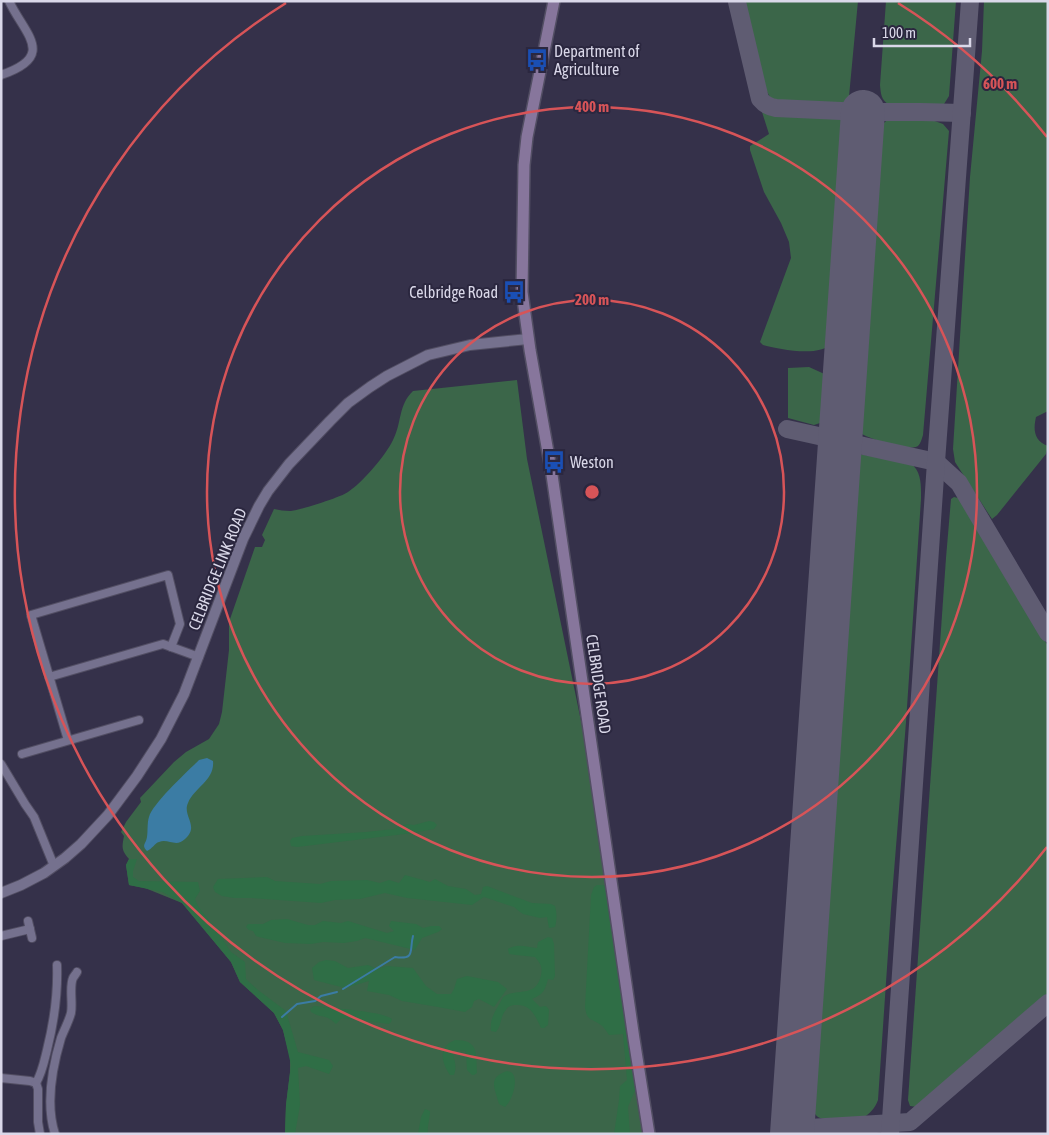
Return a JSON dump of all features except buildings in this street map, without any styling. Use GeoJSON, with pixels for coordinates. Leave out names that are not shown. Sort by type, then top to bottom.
{"type":"FeatureCollection","features":[{"type":"Feature","properties":{"kind":"main road","name":"CELBRIDGE ROAD"},"geometry":{"type":"LineString","coordinates":[[554,1],[526,136],[522,284],[528,339],[554,493],[632,1030],[649,1134]]}},
{"type":"Feature","properties":{"kind":"street"},"geometry":{"type":"LineString","coordinates":[[1,75],[15,70],[29,60],[33,52],[29,34],[9,1]]}},
{"type":"Feature","properties":{"kind":"street","name":"CELBRIDGE LINK ROAD"},"geometry":{"type":"LineString","coordinates":[[1,893],[21,885],[54,866],[81,844],[96,830],[154,751],[184,694],[243,539],[268,491],[289,464],[348,403],[387,376],[428,356],[470,345],[528,339]]}},
{"type":"Feature","properties":{"kind":"street"},"geometry":{"type":"LineString","coordinates":[[68,740],[32,615],[168,575],[180,624],[171,647]]}},
{"type":"Feature","properties":{"kind":"street"},"geometry":{"type":"LineString","coordinates":[[49,677],[163,644],[199,657]]}},
{"type":"Feature","properties":{"kind":"street"},"geometry":{"type":"LineString","coordinates":[[22,754],[139,720]]}},
{"type":"Feature","properties":{"kind":"street"},"geometry":{"type":"LineString","coordinates":[[1,764],[39,826],[54,866]]}},
{"type":"Feature","properties":{"kind":"street"},"geometry":{"type":"LineString","coordinates":[[1,936],[29,925],[32,938]]}},
{"type":"Feature","properties":{"kind":"street"},"geometry":{"type":"LineString","coordinates":[[40,1134],[38,1089],[36,1083],[42,1072],[52,1032],[58,991],[58,965]]}},
{"type":"Feature","properties":{"kind":"street"},"geometry":{"type":"LineString","coordinates":[[55,1134],[51,1123],[51,1083],[59,1047],[71,1013],[72,979],[77,972]]}},
{"type":"Feature","properties":{"kind":"street"},"geometry":{"type":"LineString","coordinates":[[1,1078],[36,1083]]}},
{"type":"Feature","properties":{"kind":"green space"},"geometry":{"type":"Polygon","coordinates":[[[739,1],[858,1],[848,107],[839,109],[775,103],[765,88],[750,21],[743,21],[739,1]]]}},
{"type":"Feature","properties":{"kind":"green space"},"geometry":{"type":"Polygon","coordinates":[[[886,1],[956,1],[949,96],[944,104],[934,107],[889,105],[883,99],[880,85],[886,1]]]}},
{"type":"Feature","properties":{"kind":"green space"},"geometry":{"type":"Polygon","coordinates":[[[984,1],[1048,1],[1048,411],[1036,417],[1035,426],[1037,438],[1048,446],[1046,454],[992,519],[955,462],[953,449],[970,177],[982,51],[984,1]]]}},
{"type":"Feature","properties":{"kind":"green space"},"geometry":{"type":"Polygon","coordinates":[[[769,110],[840,115],[845,117],[849,124],[831,343],[826,348],[818,350],[788,350],[763,345],[760,342],[791,258],[789,242],[764,192],[750,150],[750,146],[769,134],[762,112],[769,110]]]}},
{"type":"Feature","properties":{"kind":"green space"},"geometry":{"type":"Polygon","coordinates":[[[887,120],[932,120],[943,124],[949,131],[923,435],[919,445],[913,447],[898,446],[872,438],[860,433],[859,427],[863,348],[881,133],[887,120]]]}},
{"type":"Feature","properties":{"kind":"green space"},"geometry":{"type":"Polygon","coordinates":[[[809,367],[831,377],[828,415],[823,422],[814,425],[788,418],[788,368],[809,367]]]}},
{"type":"Feature","properties":{"kind":"green space"},"geometry":{"type":"Polygon","coordinates":[[[517,380],[527,459],[588,755],[641,1112],[642,1134],[285,1134],[290,1057],[283,1030],[274,1013],[240,982],[231,962],[182,903],[145,888],[129,885],[126,865],[129,859],[123,851],[124,836],[121,832],[141,802],[140,798],[174,762],[186,752],[209,739],[219,724],[229,650],[229,622],[255,547],[262,547],[265,540],[262,535],[274,509],[290,511],[301,509],[337,497],[354,488],[390,446],[396,434],[402,408],[413,391],[517,380]]]}},
{"type":"Feature","properties":{"kind":"green space"},"geometry":{"type":"Polygon","coordinates":[[[859,454],[910,463],[919,474],[921,499],[878,1100],[872,1110],[862,1118],[833,1120],[818,1117],[812,1108],[811,1102],[833,761],[855,474],[859,454]]]}},
{"type":"Feature","properties":{"kind":"green space"},"geometry":{"type":"Polygon","coordinates":[[[954,497],[963,501],[1048,646],[1048,993],[924,1103],[917,1107],[910,1106],[908,1100],[946,558],[951,499],[954,497]]]}},
{"type":"Feature","properties":{"kind":"green space"},"geometry":{"type":"Polygon","coordinates":[[[429,821],[437,825],[434,829],[413,833],[297,847],[291,846],[290,841],[292,838],[302,836],[394,829],[407,824],[414,825],[429,821]]]}},
{"type":"Feature","properties":{"kind":"green space"},"geometry":{"type":"Polygon","coordinates":[[[129,859],[137,859],[133,877],[139,881],[198,882],[200,891],[195,899],[198,906],[231,952],[245,962],[246,979],[286,1011],[298,1052],[329,1060],[333,1066],[329,1074],[306,1066],[298,1068],[300,1105],[295,1134],[285,1134],[286,1105],[291,1065],[283,1030],[274,1013],[240,982],[231,962],[182,903],[162,892],[129,885],[126,865],[129,859]]]}},
{"type":"Feature","properties":{"kind":"green space"},"geometry":{"type":"Polygon","coordinates":[[[405,875],[430,882],[435,879],[448,886],[466,889],[475,895],[481,894],[483,887],[487,886],[532,903],[551,904],[555,906],[555,927],[549,928],[547,917],[540,918],[523,914],[514,907],[484,897],[472,905],[407,898],[385,893],[360,899],[335,900],[321,903],[234,898],[222,896],[215,892],[213,887],[218,879],[267,877],[275,881],[320,884],[331,881],[367,880],[380,883],[389,880],[399,883],[405,875]]]}},
{"type":"Feature","properties":{"kind":"green space"},"geometry":{"type":"Polygon","coordinates":[[[597,885],[608,887],[636,1088],[628,1107],[630,1134],[614,1134],[620,1086],[627,1080],[623,1034],[609,1035],[602,1026],[589,1017],[585,1007],[591,895],[594,887],[597,885]]]}},
{"type":"Feature","properties":{"kind":"green space"},"geometry":{"type":"Polygon","coordinates":[[[287,919],[308,925],[315,925],[323,921],[341,923],[348,921],[387,933],[394,931],[389,926],[391,921],[416,924],[423,928],[439,926],[442,929],[422,938],[415,950],[365,938],[344,943],[285,943],[256,936],[253,931],[246,927],[248,924],[263,924],[271,920],[287,919]]]}},
{"type":"Feature","properties":{"kind":"green space"},"geometry":{"type":"Polygon","coordinates":[[[548,937],[552,938],[554,944],[555,976],[553,980],[548,979],[543,992],[532,999],[540,1007],[545,1006],[549,1010],[548,1025],[541,1028],[529,1009],[521,1005],[515,1005],[509,1007],[504,1012],[496,1032],[491,1031],[493,1017],[503,997],[508,994],[530,990],[539,982],[541,975],[541,965],[535,957],[509,954],[508,949],[518,946],[537,948],[538,942],[548,937]]]}},
{"type":"Feature","properties":{"kind":"green space"},"geometry":{"type":"Polygon","coordinates":[[[326,960],[335,961],[348,968],[368,965],[377,969],[387,966],[413,968],[426,986],[437,994],[451,994],[457,979],[467,976],[498,982],[507,989],[494,1007],[479,999],[474,1001],[472,1007],[465,1012],[402,1001],[389,995],[367,991],[369,981],[345,988],[314,980],[312,968],[319,962],[326,960]]]}},
{"type":"Feature","properties":{"kind":"green space"},"geometry":{"type":"Polygon","coordinates":[[[314,1006],[367,1012],[392,1019],[389,1024],[342,1018],[336,1024],[329,1018],[311,1012],[310,1009],[314,1006]]]}},
{"type":"Feature","properties":{"kind":"green space"},"geometry":{"type":"Polygon","coordinates":[[[455,1040],[468,1042],[475,1049],[477,1073],[474,1075],[467,1070],[465,1051],[453,1050],[454,1075],[450,1075],[447,1070],[443,1060],[443,1051],[449,1043],[455,1040]]]}},
{"type":"Feature","properties":{"kind":"green space"},"geometry":{"type":"Polygon","coordinates":[[[507,1071],[513,1075],[515,1083],[512,1097],[505,1107],[499,1104],[494,1084],[497,1077],[507,1071]]]}},
{"type":"Feature","properties":{"kind":"green space"},"geometry":{"type":"Polygon","coordinates":[[[425,1109],[430,1111],[428,1134],[418,1134],[421,1117],[425,1109]]]}},
{"type":"Feature","properties":{"kind":"water"},"geometry":{"type":"Polygon","coordinates":[[[207,758],[213,761],[213,768],[208,778],[188,803],[187,812],[191,825],[189,834],[182,842],[162,841],[147,851],[144,846],[147,837],[148,819],[152,811],[171,788],[199,760],[207,758]]]}},
{"type":"Feature","properties":{"kind":"waterway"},"geometry":{"type":"LineString","coordinates":[[343,989],[395,957],[409,956],[413,936]]}},
{"type":"Feature","properties":{"kind":"waterway"},"geometry":{"type":"LineString","coordinates":[[282,1017],[297,1004],[315,1001],[321,996],[337,992]]}},
{"type":"Feature","properties":{"kind":"taxiway"},"geometry":{"type":"LineString","coordinates":[[890,1134],[970,1]]}},
{"type":"Feature","properties":{"kind":"taxiway"},"geometry":{"type":"LineString","coordinates":[[737,2],[760,99],[769,106],[776,108],[863,112],[962,113]]}},
{"type":"Feature","properties":{"kind":"taxiway"},"geometry":{"type":"LineString","coordinates":[[787,429],[936,462],[959,483],[1048,633]]}},
{"type":"Feature","properties":{"kind":"taxiway"},"geometry":{"type":"LineString","coordinates":[[792,1129],[910,1122],[1048,1003]]}},
{"type":"Feature","properties":{"kind":"runway"},"geometry":{"type":"LineString","coordinates":[[792,1134],[863,112]]}},
{"type":"Feature","properties":{"kind":"place","name":"Department of Agriculture"},"geometry":{"type":"Point","coordinates":[537,60]}},
{"type":"Feature","properties":{"kind":"place","name":"Celbridge Road"},"geometry":{"type":"Point","coordinates":[514,292]}},
{"type":"Feature","properties":{"kind":"place","name":"Weston"},"geometry":{"type":"Point","coordinates":[554,462]}}]}
